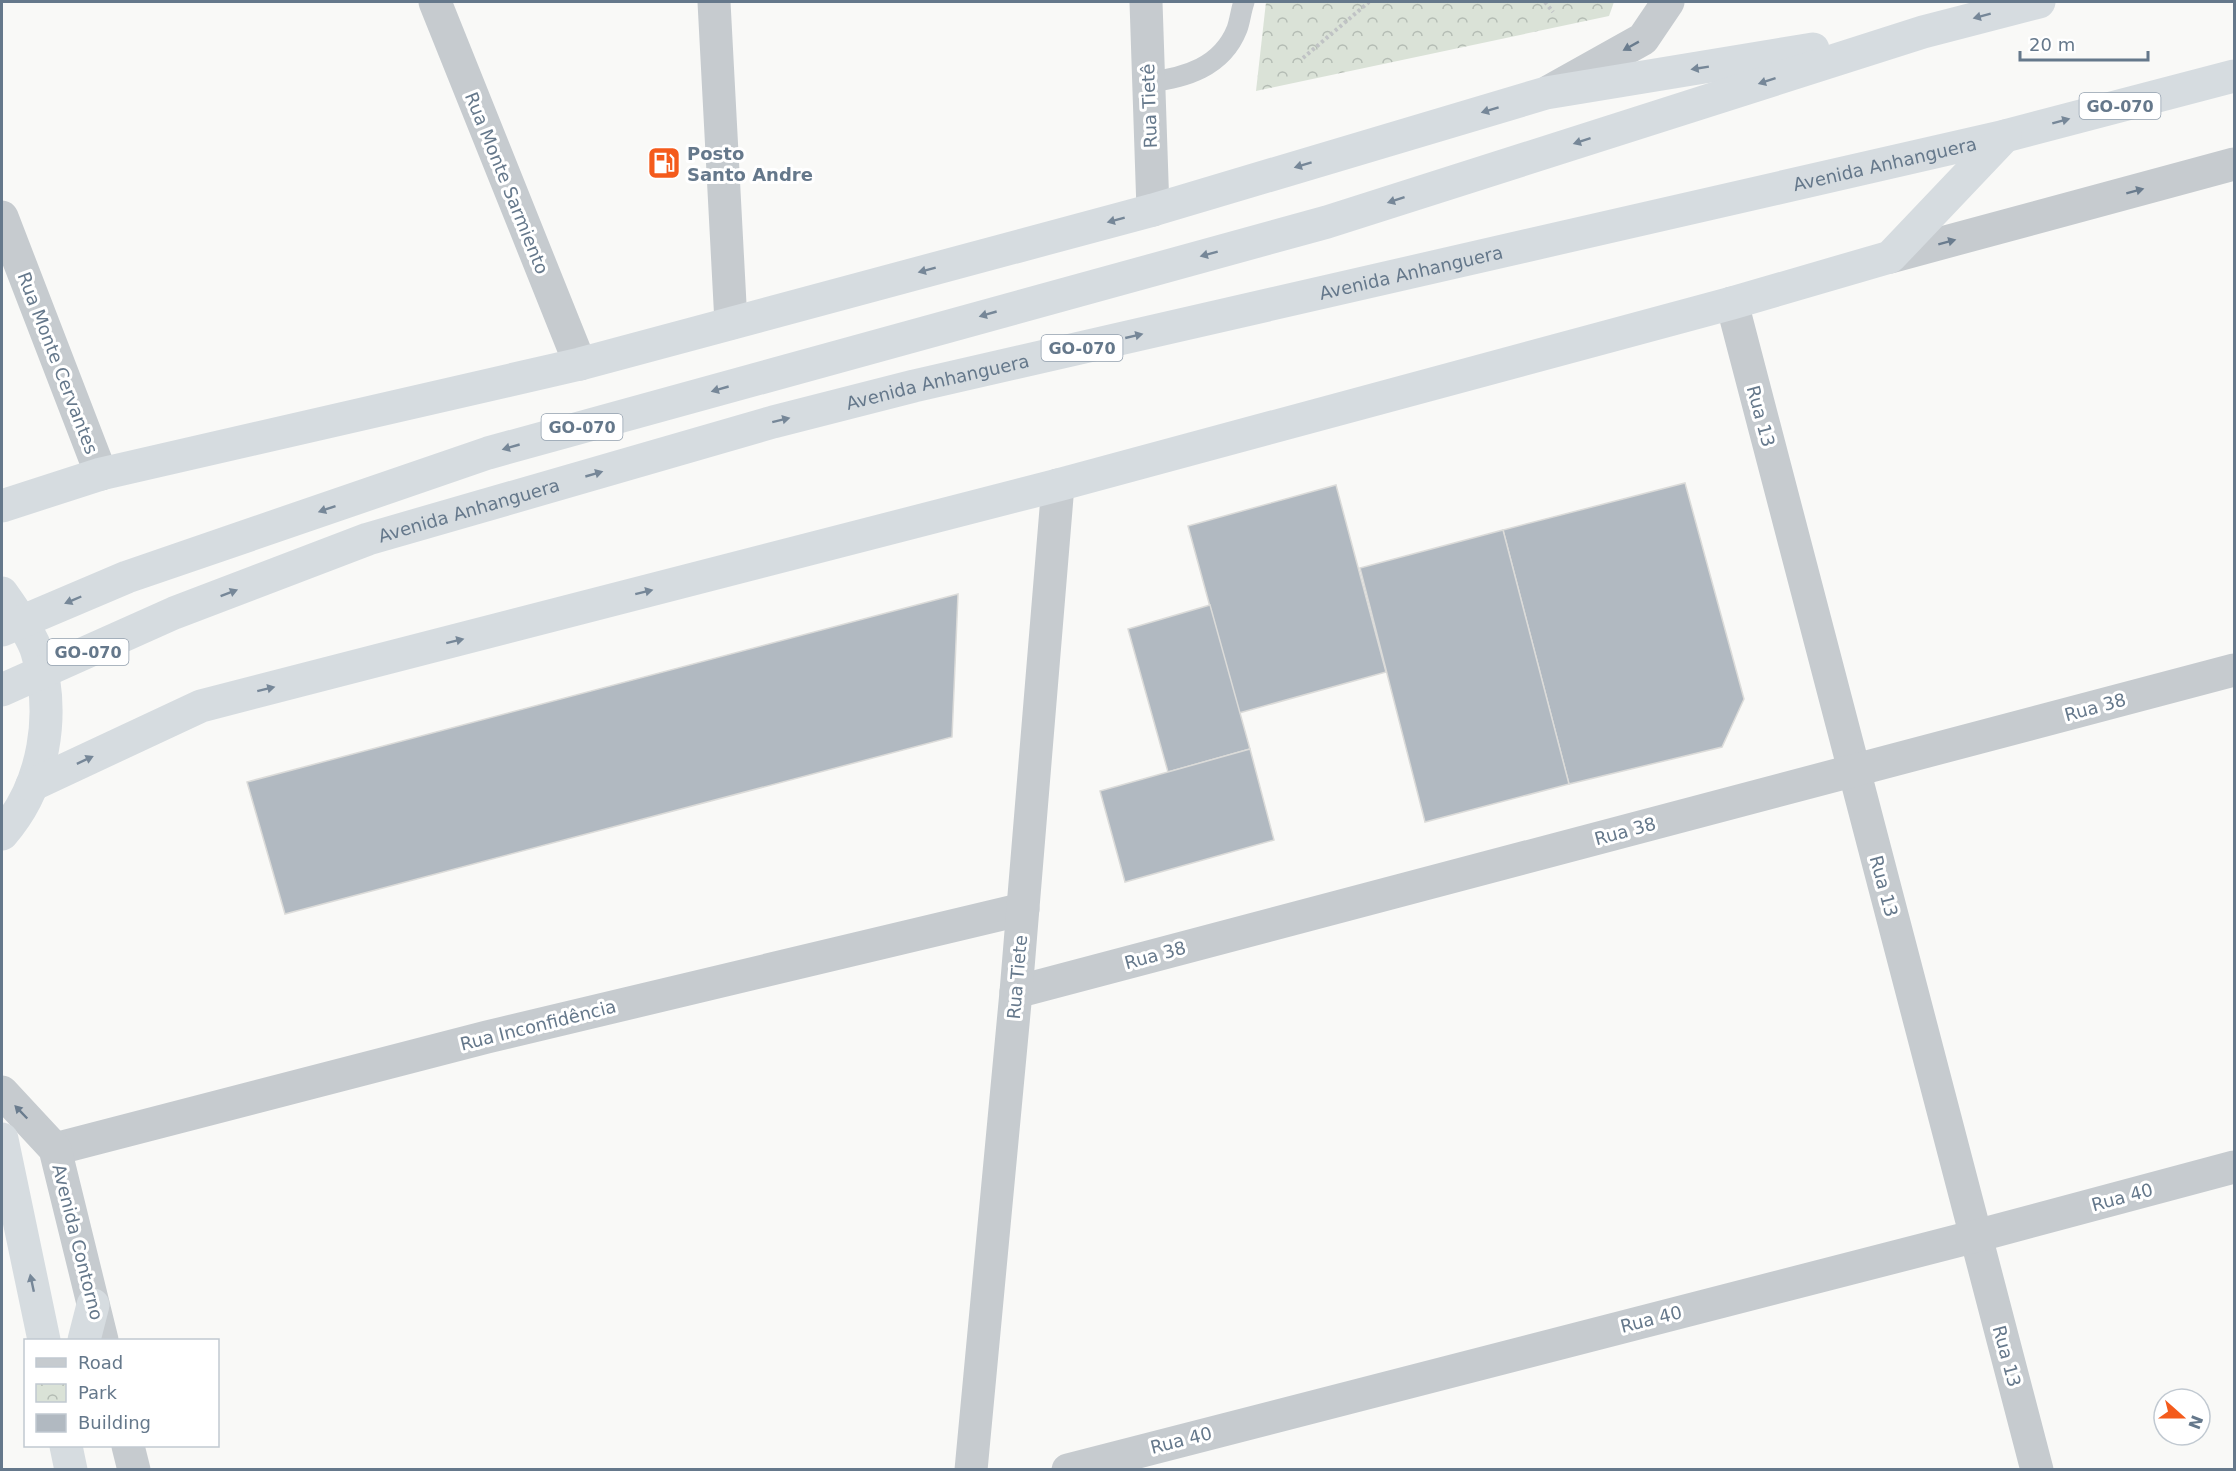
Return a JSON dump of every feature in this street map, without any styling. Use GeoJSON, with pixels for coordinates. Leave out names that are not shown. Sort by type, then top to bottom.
{"type":"FeatureCollection","features":[{"type":"Feature","properties":{"kind":"highway","name":"GO-070"},"geometry":{"type":"LineString","coordinates":[[2,630],[127,577],[488,453],[1327,222],[1923,32],[2039,2]]}},
{"type":"Feature","properties":{"kind":"highway"},"geometry":{"type":"LineString","coordinates":[[2,506],[101,474],[580,364],[1153,210],[1546,93],[1923,32]]}},
{"type":"Feature","properties":{"kind":"highway","name":"Avenida Anhanguera"},"geometry":{"type":"LineString","coordinates":[[2,690],[174,614],[368,540],[773,422],[914,386],[2005,135],[2235,76]]}},
{"type":"Feature","properties":{"kind":"highway","name":"Avenida Anhanguera"},"geometry":{"type":"LineString","coordinates":[[1890,257],[2005,135]]}},
{"type":"Feature","properties":{"kind":"highway"},"geometry":{"type":"LineString","coordinates":[[32,785],[201,706],[1058,485],[1732,303],[1890,257]]}},
{"type":"Feature","properties":{"kind":"highway"},"geometry":{"type":"LineString","coordinates":[[2,593],[37,650],[47,703],[43,751],[32,785],[12,822],[2,834]]}},
{"type":"Feature","properties":{"kind":"highway"},"geometry":{"type":"LineString","coordinates":[[2,1139],[44,1339]]}},
{"type":"Feature","properties":{"kind":"highway"},"geometry":{"type":"LineString","coordinates":[[84,1339],[93,1305]]}},
{"type":"Feature","properties":{"kind":"highway"},"geometry":{"type":"LineString","coordinates":[[66,1447],[71,1470]]}},
{"type":"Feature","properties":{"kind":"street","name":"Rua Monte Sarmiento"},"geometry":{"type":"LineString","coordinates":[[435,2],[580,364]]}},
{"type":"Feature","properties":{"kind":"street"},"geometry":{"type":"LineString","coordinates":[[714,2],[730,323]]}},
{"type":"Feature","properties":{"kind":"street","name":"Rua Tietê"},"geometry":{"type":"LineString","coordinates":[[1146,2],[1153,210]]}},
{"type":"Feature","properties":{"kind":"street"},"geometry":{"type":"LineString","coordinates":[[1546,93],[1643,39],[1668,2]]}},
{"type":"Feature","properties":{"kind":"street"},"geometry":{"type":"LineString","coordinates":[[1890,257],[2235,164]]}},
{"type":"Feature","properties":{"kind":"street","name":"Rua Monte Cervantes"},"geometry":{"type":"LineString","coordinates":[[2,217],[101,474]]}},
{"type":"Feature","properties":{"kind":"street","name":"Rua 13"},"geometry":{"type":"LineString","coordinates":[[1732,303],[2037,1470]]}},
{"type":"Feature","properties":{"kind":"street","name":"Rua Tiete"},"geometry":{"type":"LineString","coordinates":[[971,1470],[1016,992],[1058,485]]}},
{"type":"Feature","properties":{"kind":"street","name":"Rua 38"},"geometry":{"type":"LineString","coordinates":[[1016,992],[2235,670]]}},
{"type":"Feature","properties":{"kind":"street","name":"Rua Inconfidência"},"geometry":{"type":"LineString","coordinates":[[55,1149],[487,1037],[1023,909]]}},
{"type":"Feature","properties":{"kind":"street","name":"Avenida Contorno"},"geometry":{"type":"LineString","coordinates":[[2,1092],[55,1149],[102,1339]]}},
{"type":"Feature","properties":{"kind":"street","name":"Rua 40"},"geometry":{"type":"LineString","coordinates":[[1068,1470],[2235,1167]]}},
{"type":"Feature","properties":{"kind":"street"},"geometry":{"type":"LineString","coordinates":[[128,1447],[134,1470]]}},
{"type":"Feature","properties":{"kind":"lane"},"geometry":{"type":"LineString","coordinates":[[1149,82],[1178,78],[1205,66],[1221,54],[1237,30],[1244,2]]}},
{"type":"Feature","properties":{"kind":"path"},"geometry":{"type":"LineString","coordinates":[[1303,58],[1369,2]]}},
{"type":"Feature","properties":{"kind":"path"},"geometry":{"type":"LineString","coordinates":[[1545,2],[1553,12]]}},
{"type":"Feature","properties":{"kind":"green space"},"geometry":{"type":"Polygon","coordinates":[[[1266,2],[1614,2],[1609,16],[1256,91],[1266,2]]]}},
{"type":"Feature","properties":{"kind":"building"},"geometry":{"type":"Polygon","coordinates":[[[1685,483],[1744,699],[1722,747],[1569,784],[1503,530],[1685,483]]]}},
{"type":"Feature","properties":{"kind":"building"},"geometry":{"type":"Polygon","coordinates":[[[1336,485],[1386,672],[1239,713],[1188,526],[1336,485]]]}},
{"type":"Feature","properties":{"kind":"building"},"geometry":{"type":"Polygon","coordinates":[[[1503,530],[1569,784],[1425,822],[1360,568],[1503,530]]]}},
{"type":"Feature","properties":{"kind":"building"},"geometry":{"type":"Polygon","coordinates":[[[958,594],[952,737],[285,914],[247,782],[958,594]]]}},
{"type":"Feature","properties":{"kind":"building"},"geometry":{"type":"Polygon","coordinates":[[[1210,605],[1250,749],[1168,772],[1128,629],[1210,605]]]}},
{"type":"Feature","properties":{"kind":"building"},"geometry":{"type":"Polygon","coordinates":[[[1250,749],[1274,840],[1125,882],[1100,791],[1250,749]]]}},
{"type":"Feature","properties":{"kind":"place","name":"Posto Santo Andre"},"geometry":{"type":"Point","coordinates":[664,163]}}]}
